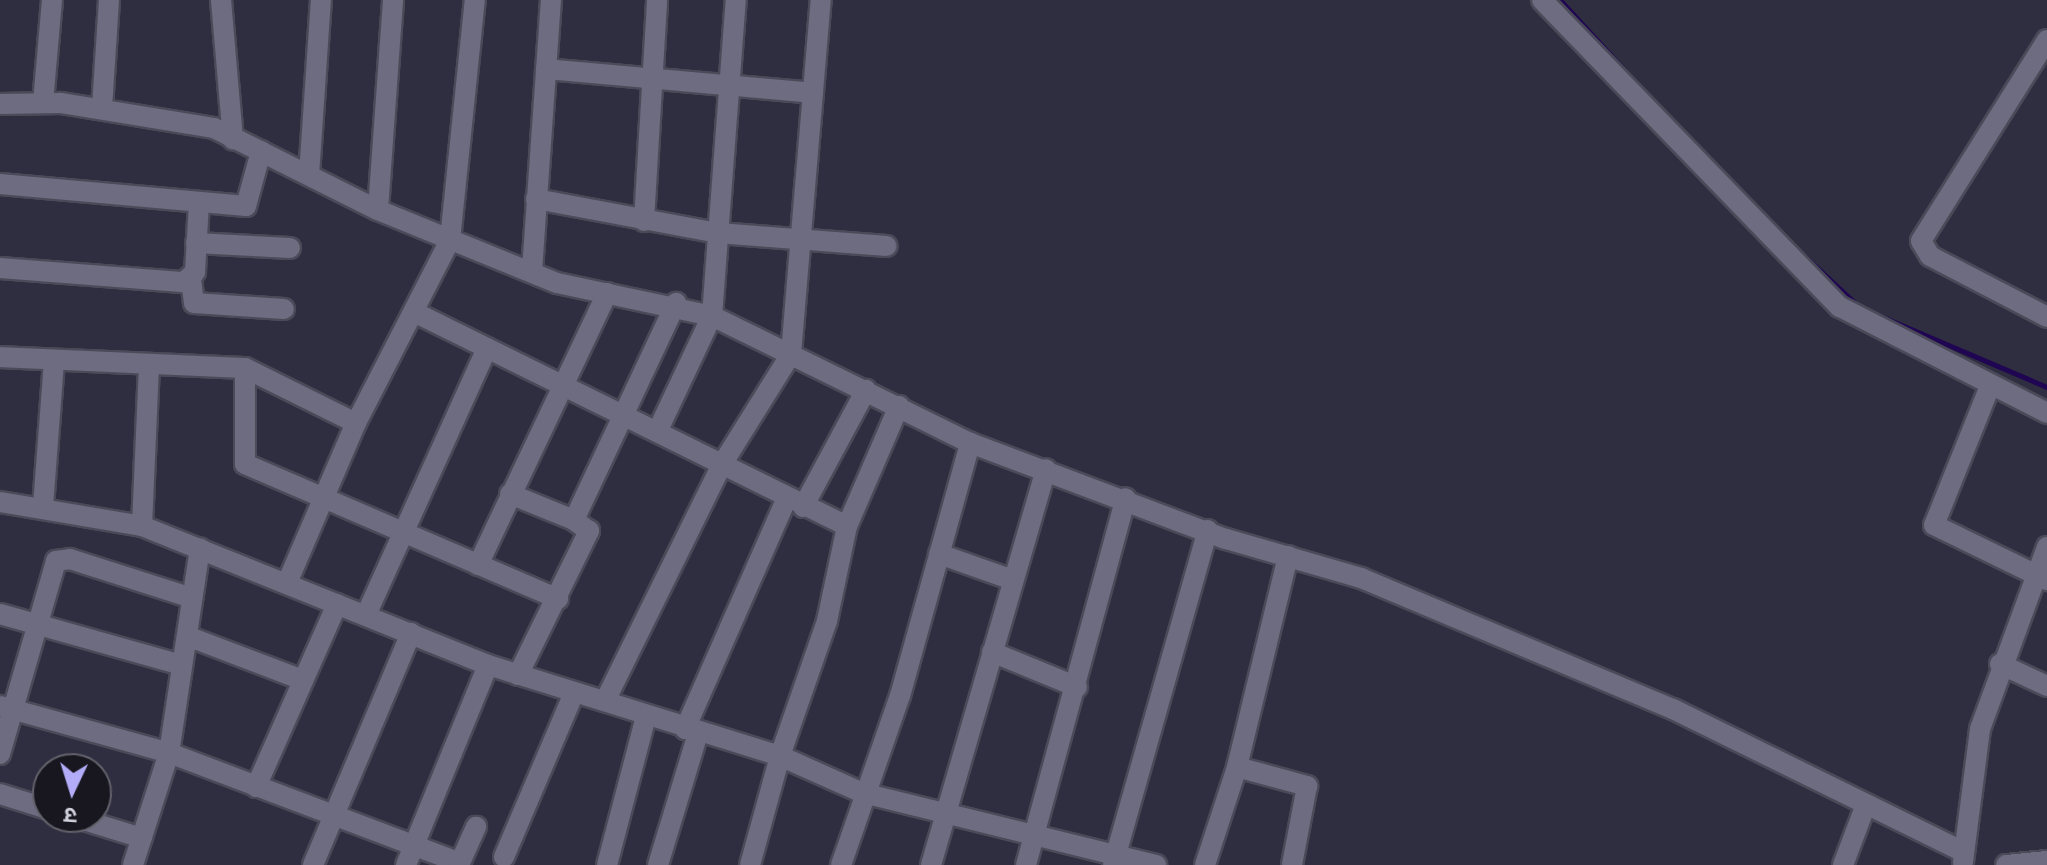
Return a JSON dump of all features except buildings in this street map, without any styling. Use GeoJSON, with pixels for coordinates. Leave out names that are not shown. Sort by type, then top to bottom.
{"type":"FeatureCollection","features":[{"type":"Feature","properties":{"kind":"street"},"geometry":{"type":"LineString","coordinates":[[43,103],[52,0]]}},
{"type":"Feature","properties":{"kind":"street"},"geometry":{"type":"LineString","coordinates":[[102,108],[109,0]]}},
{"type":"Feature","properties":{"kind":"street"},"geometry":{"type":"LineString","coordinates":[[221,0],[233,139]]}},
{"type":"Feature","properties":{"kind":"street"},"geometry":{"type":"LineString","coordinates":[[309,175],[321,0]]}},
{"type":"Feature","properties":{"kind":"street"},"geometry":{"type":"LineString","coordinates":[[378,210],[393,0]]}},
{"type":"Feature","properties":{"kind":"street"},"geometry":{"type":"LineString","coordinates":[[287,583],[356,423],[450,240],[475,0]]}},
{"type":"Feature","properties":{"kind":"street"},"geometry":{"type":"LineString","coordinates":[[532,271],[551,0]]}},
{"type":"Feature","properties":{"kind":"street"},"geometry":{"type":"LineString","coordinates":[[644,221],[657,0]]}},
{"type":"Feature","properties":{"kind":"street"},"geometry":{"type":"LineString","coordinates":[[658,430],[712,316],[736,0]]}},
{"type":"Feature","properties":{"kind":"street"},"geometry":{"type":"LineString","coordinates":[[605,701],[721,466],[791,354],[821,0]]}},
{"type":"Feature","properties":{"kind":"street"},"geometry":{"type":"LineString","coordinates":[[1542,0],[1813,285],[1866,324],[2047,413]]}},
{"type":"Feature","properties":{"kind":"street"},"geometry":{"type":"LineString","coordinates":[[2047,40],[1921,241],[1930,256],[2047,317]]}},
{"type":"Feature","properties":{"kind":"street"},"geometry":{"type":"LineString","coordinates":[[546,69],[813,93]]}},
{"type":"Feature","properties":{"kind":"street"},"geometry":{"type":"LineString","coordinates":[[0,104],[43,103],[102,108],[193,122],[261,151],[378,210],[532,271],[607,293],[676,303],[712,316],[970,443],[1208,530],[1361,578],[1673,709],[1964,858],[1978,743],[2000,664],[2041,578],[2047,547]]}},
{"type":"Feature","properties":{"kind":"street"},"geometry":{"type":"LineString","coordinates":[[0,184],[199,202],[252,203],[261,151]]}},
{"type":"Feature","properties":{"kind":"street"},"geometry":{"type":"LineString","coordinates":[[536,199],[718,233],[887,246]]}},
{"type":"Feature","properties":{"kind":"street"},"geometry":{"type":"LineString","coordinates":[[199,202],[191,279],[194,303],[284,309]]}},
{"type":"Feature","properties":{"kind":"street"},"geometry":{"type":"LineString","coordinates":[[196,243],[290,248]]}},
{"type":"Feature","properties":{"kind":"street"},"geometry":{"type":"LineString","coordinates":[[0,268],[191,279]]}},
{"type":"Feature","properties":{"kind":"street"},"geometry":{"type":"LineString","coordinates":[[478,565],[607,293]]}},
{"type":"Feature","properties":{"kind":"street"},"geometry":{"type":"LineString","coordinates":[[574,520],[676,303]]}},
{"type":"Feature","properties":{"kind":"street"},"geometry":{"type":"LineString","coordinates":[[414,312],[624,411],[721,466],[795,504],[847,526]]}},
{"type":"Feature","properties":{"kind":"street"},"geometry":{"type":"LineString","coordinates":[[366,615],[487,348]]}},
{"type":"Feature","properties":{"kind":"street"},"geometry":{"type":"LineString","coordinates":[[0,357],[245,368],[356,423]]}},
{"type":"Feature","properties":{"kind":"street"},"geometry":{"type":"LineString","coordinates":[[43,507],[54,361]]}},
{"type":"Feature","properties":{"kind":"street"},"geometry":{"type":"LineString","coordinates":[[142,526],[149,364]]}},
{"type":"Feature","properties":{"kind":"street"},"geometry":{"type":"LineString","coordinates":[[245,368],[245,464],[325,496],[401,534],[558,599]]}},
{"type":"Feature","properties":{"kind":"street"},"geometry":{"type":"LineString","coordinates":[[1990,386],[1934,525],[2041,578]]}},
{"type":"Feature","properties":{"kind":"street"},"geometry":{"type":"LineString","coordinates":[[658,865],[692,731],[795,504],[866,390]]}},
{"type":"Feature","properties":{"kind":"street"},"geometry":{"type":"LineString","coordinates":[[750,865],[780,756],[827,621],[847,526],[899,406]]}},
{"type":"Feature","properties":{"kind":"street"},"geometry":{"type":"LineString","coordinates":[[841,865],[939,554],[970,443]]}},
{"type":"Feature","properties":{"kind":"street"},"geometry":{"type":"LineString","coordinates":[[931,865],[1046,469]]}},
{"type":"Feature","properties":{"kind":"street"},"geometry":{"type":"LineString","coordinates":[[510,494],[574,520],[589,531],[518,675]]}},
{"type":"Feature","properties":{"kind":"street"},"geometry":{"type":"LineString","coordinates":[[1026,865],[1077,687],[1126,498]]}},
{"type":"Feature","properties":{"kind":"street"},"geometry":{"type":"LineString","coordinates":[[0,502],[142,526],[488,665],[573,695],[605,701],[692,731],[780,756],[863,793],[1114,861],[1156,865]]}},
{"type":"Feature","properties":{"kind":"street"},"geometry":{"type":"LineString","coordinates":[[1114,861],[1208,530]]}},
{"type":"Feature","properties":{"kind":"street"},"geometry":{"type":"LineString","coordinates":[[133,865],[169,753],[200,548]]}},
{"type":"Feature","properties":{"kind":"street"},"geometry":{"type":"LineString","coordinates":[[939,554],[1013,580]]}},
{"type":"Feature","properties":{"kind":"street"},"geometry":{"type":"LineString","coordinates":[[1205,865],[1237,767],[1288,556]]}},
{"type":"Feature","properties":{"kind":"street"},"geometry":{"type":"LineString","coordinates":[[0,754],[6,708],[61,557],[192,598]]}},
{"type":"Feature","properties":{"kind":"street"},"geometry":{"type":"LineString","coordinates":[[256,787],[337,604]]}},
{"type":"Feature","properties":{"kind":"street"},"geometry":{"type":"LineString","coordinates":[[0,614],[182,665]]}},
{"type":"Feature","properties":{"kind":"street"},"geometry":{"type":"LineString","coordinates":[[313,865],[411,633]]}},
{"type":"Feature","properties":{"kind":"street"},"geometry":{"type":"LineString","coordinates":[[187,636],[303,680]]}},
{"type":"Feature","properties":{"kind":"street"},"geometry":{"type":"LineString","coordinates":[[992,652],[1077,687]]}},
{"type":"Feature","properties":{"kind":"street"},"geometry":{"type":"LineString","coordinates":[[2000,664],[2047,686]]}},
{"type":"Feature","properties":{"kind":"street"},"geometry":{"type":"LineString","coordinates":[[410,856],[488,665]]}},
{"type":"Feature","properties":{"kind":"street"},"geometry":{"type":"LineString","coordinates":[[504,857],[573,695]]}},
{"type":"Feature","properties":{"kind":"street"},"geometry":{"type":"LineString","coordinates":[[6,708],[169,753],[334,816],[410,856],[459,864],[476,827]]}},
{"type":"Feature","properties":{"kind":"street"},"geometry":{"type":"LineString","coordinates":[[607,865],[646,716]]}},
{"type":"Feature","properties":{"kind":"street"},"geometry":{"type":"LineString","coordinates":[[1237,767],[1307,786],[1292,865]]}},
{"type":"Feature","properties":{"kind":"street"},"geometry":{"type":"LineString","coordinates":[[0,794],[32,804]]}},
{"type":"Feature","properties":{"kind":"street"},"geometry":{"type":"LineString","coordinates":[[1843,865],[1865,807]]}},
{"type":"Feature","properties":{"kind":"street"},"geometry":{"type":"LineString","coordinates":[[112,829],[142,838]]}},
{"type":"Feature","properties":{"kind":"street"},"geometry":{"type":"LineString","coordinates":[[2016,864],[2047,861]]}},
{"type":"Feature","properties":{"kind":"waterway"},"geometry":{"type":"LineString","coordinates":[[1560,0],[1641,88]]}},
{"type":"Feature","properties":{"kind":"waterway"},"geometry":{"type":"LineString","coordinates":[[1798,250],[1858,306]]}},
{"type":"Feature","properties":{"kind":"waterway"},"geometry":{"type":"LineString","coordinates":[[1878,315],[2047,387]]}}]}
